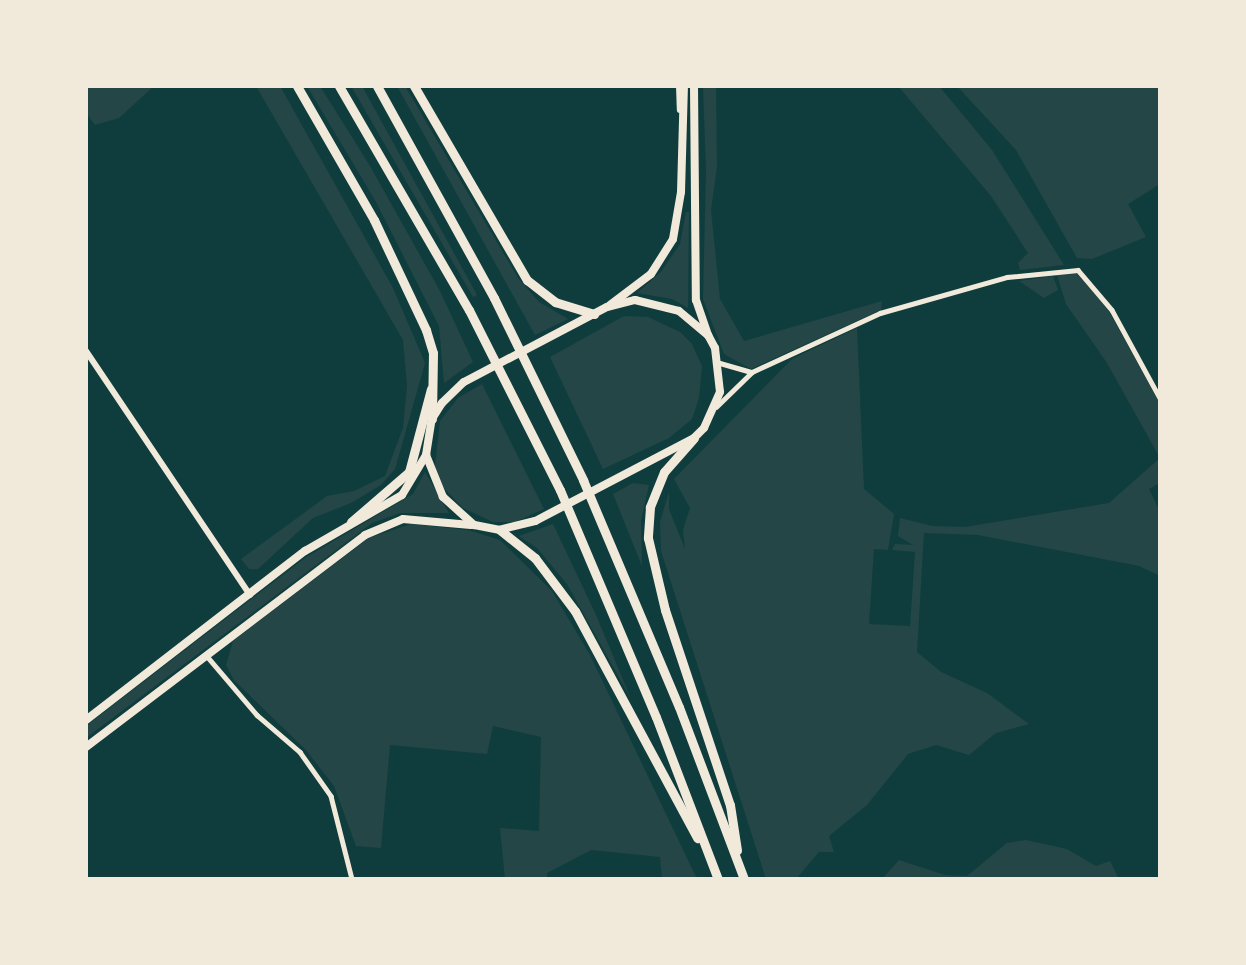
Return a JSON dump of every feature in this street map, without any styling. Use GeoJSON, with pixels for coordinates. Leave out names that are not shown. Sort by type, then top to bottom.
{"type":"FeatureCollection","features":[{"type":"Feature","properties":{"kind":"highway"},"geometry":{"type":"LineString","coordinates":[[298,86],[412,296],[433,353],[435,376],[432,419]]}},
{"type":"Feature","properties":{"kind":"highway"},"geometry":{"type":"LineString","coordinates":[[339,86],[469,310],[560,490],[651,705],[717,878]]}},
{"type":"Feature","properties":{"kind":"highway"},"geometry":{"type":"LineString","coordinates":[[377,86],[494,299],[583,480],[674,695],[744,879]]}},
{"type":"Feature","properties":{"kind":"highway"},"geometry":{"type":"LineString","coordinates":[[414,86],[527,280],[555,302],[594,314]]}},
{"type":"Feature","properties":{"kind":"highway"},"geometry":{"type":"LineString","coordinates":[[351,522],[409,472],[435,376]]}},
{"type":"Feature","properties":{"kind":"highway"},"geometry":{"type":"LineString","coordinates":[[694,438],[664,472],[650,507],[648,538],[665,610],[730,805],[740,869]]}},
{"type":"Feature","properties":{"kind":"highway"},"geometry":{"type":"LineString","coordinates":[[500,530],[535,558],[575,611],[717,878]]}},
{"type":"Feature","properties":{"kind":"main road"},"geometry":{"type":"LineString","coordinates":[[86,720],[304,551],[402,495],[426,455],[432,419],[446,397],[464,382],[607,307],[651,274],[673,239],[681,192],[682,86]]}},
{"type":"Feature","properties":{"kind":"main road"},"geometry":{"type":"LineString","coordinates":[[86,747],[339,553],[384,525],[433,518],[500,530],[535,521],[694,438],[715,408],[720,363],[696,300],[694,86]]}},
{"type":"Feature","properties":{"kind":"main road"},"geometry":{"type":"LineString","coordinates":[[607,307],[635,300],[656,302],[679,311],[708,335]]}},
{"type":"Feature","properties":{"kind":"main road"},"geometry":{"type":"LineString","coordinates":[[426,455],[443,497],[474,525]]}},
{"type":"Feature","properties":{"kind":"street"},"geometry":{"type":"LineString","coordinates":[[715,408],[752,372],[880,313],[1007,276],[1078,270],[1112,310],[1160,398]]}},
{"type":"Feature","properties":{"kind":"street"},"geometry":{"type":"LineString","coordinates":[[86,351],[250,595]]}},
{"type":"Feature","properties":{"kind":"street"},"geometry":{"type":"LineString","coordinates":[[720,363],[752,372]]}},
{"type":"Feature","properties":{"kind":"street"},"geometry":{"type":"LineString","coordinates":[[206,655],[257,715],[300,752],[331,796],[352,879]]}},
{"type":"Feature","properties":{"kind":"shaded area"},"geometry":{"type":"Polygon","coordinates":[[[86,86],[154,86],[119,118],[95,125],[86,113],[86,86]]]}},
{"type":"Feature","properties":{"kind":"shaded area"},"geometry":{"type":"Polygon","coordinates":[[[256,86],[280,86],[393,288],[425,363],[395,469],[381,485],[351,503],[313,518],[258,569],[249,569],[241,559],[327,496],[354,491],[385,476],[403,428],[407,386],[403,340],[256,86]]]}},
{"type":"Feature","properties":{"kind":"shaded area"},"geometry":{"type":"Polygon","coordinates":[[[307,86],[320,86],[370,166],[440,291],[473,362],[444,383],[439,326],[376,202],[307,86]]]}},
{"type":"Feature","properties":{"kind":"shaded area"},"geometry":{"type":"Polygon","coordinates":[[[351,86],[362,86],[477,295],[473,297],[351,86]]]}},
{"type":"Feature","properties":{"kind":"shaded area"},"geometry":{"type":"Polygon","coordinates":[[[397,86],[405,86],[518,278],[539,302],[568,319],[535,335],[397,86]]]}},
{"type":"Feature","properties":{"kind":"shaded area"},"geometry":{"type":"Polygon","coordinates":[[[703,86],[716,86],[717,167],[711,210],[720,299],[744,341],[882,301],[881,310],[751,369],[724,354],[703,299],[706,170],[703,86]]]}},
{"type":"Feature","properties":{"kind":"shaded area"},"geometry":{"type":"Polygon","coordinates":[[[898,86],[939,86],[992,150],[1064,265],[1020,270],[1018,263],[1028,253],[991,196],[898,86]]]}},
{"type":"Feature","properties":{"kind":"shaded area"},"geometry":{"type":"Polygon","coordinates":[[[957,86],[1160,86],[1160,184],[1128,204],[1146,237],[1092,259],[1077,258],[1016,150],[957,86]]]}},
{"type":"Feature","properties":{"kind":"shaded area"},"geometry":{"type":"Polygon","coordinates":[[[686,212],[689,212],[688,308],[672,299],[637,293],[661,272],[680,244],[686,212]]]}},
{"type":"Feature","properties":{"kind":"shaded area"},"geometry":{"type":"Polygon","coordinates":[[[1076,273],[1106,306],[1160,404],[1160,458],[1107,363],[1066,304],[1057,275],[1076,273]]]}},
{"type":"Feature","properties":{"kind":"shaded area"},"geometry":{"type":"Polygon","coordinates":[[[1053,276],[1058,290],[1044,298],[1019,281],[1053,276]]]}},
{"type":"Feature","properties":{"kind":"shaded area"},"geometry":{"type":"Polygon","coordinates":[[[624,316],[648,317],[680,332],[692,344],[702,366],[699,398],[692,419],[669,438],[603,469],[550,357],[624,316]]]}},
{"type":"Feature","properties":{"kind":"shaded area"},"geometry":{"type":"Polygon","coordinates":[[[857,328],[864,489],[894,514],[888,550],[874,549],[869,624],[910,626],[915,552],[892,550],[895,544],[913,545],[898,536],[900,518],[932,526],[965,527],[1109,503],[1160,458],[1160,483],[1149,489],[1160,512],[1160,576],[1139,566],[978,535],[924,533],[917,652],[941,672],[987,693],[1029,724],[996,733],[969,755],[936,745],[908,754],[867,805],[829,836],[834,852],[819,852],[796,879],[766,879],[661,551],[660,522],[669,492],[669,509],[685,549],[683,530],[690,508],[674,479],[792,359],[857,328]]]}},
{"type":"Feature","properties":{"kind":"shaded area"},"geometry":{"type":"Polygon","coordinates":[[[482,384],[544,509],[515,522],[493,522],[463,508],[443,487],[435,466],[440,421],[458,398],[482,384]]]}},
{"type":"Feature","properties":{"kind":"shaded area"},"geometry":{"type":"Polygon","coordinates":[[[425,472],[449,513],[400,513],[372,523],[86,738],[86,726],[305,558],[413,494],[425,472]]]}},
{"type":"Feature","properties":{"kind":"shaded area"},"geometry":{"type":"Polygon","coordinates":[[[633,483],[649,485],[641,521],[642,566],[613,494],[633,483]]]}},
{"type":"Feature","properties":{"kind":"shaded area"},"geometry":{"type":"Polygon","coordinates":[[[411,524],[468,530],[500,540],[552,591],[590,655],[697,879],[662,879],[660,857],[591,850],[547,873],[547,879],[505,879],[500,828],[539,831],[541,737],[493,726],[487,754],[390,745],[381,848],[356,846],[334,786],[306,750],[234,680],[226,665],[233,641],[369,538],[411,524]]]}},
{"type":"Feature","properties":{"kind":"shaded area"},"geometry":{"type":"Polygon","coordinates":[[[553,524],[596,615],[631,699],[567,584],[537,548],[519,536],[553,524]]]}},
{"type":"Feature","properties":{"kind":"shaded area"},"geometry":{"type":"Polygon","coordinates":[[[1026,840],[1067,849],[1096,866],[1110,861],[1119,879],[882,879],[899,860],[945,875],[967,876],[1007,843],[1026,840]]]}}]}
